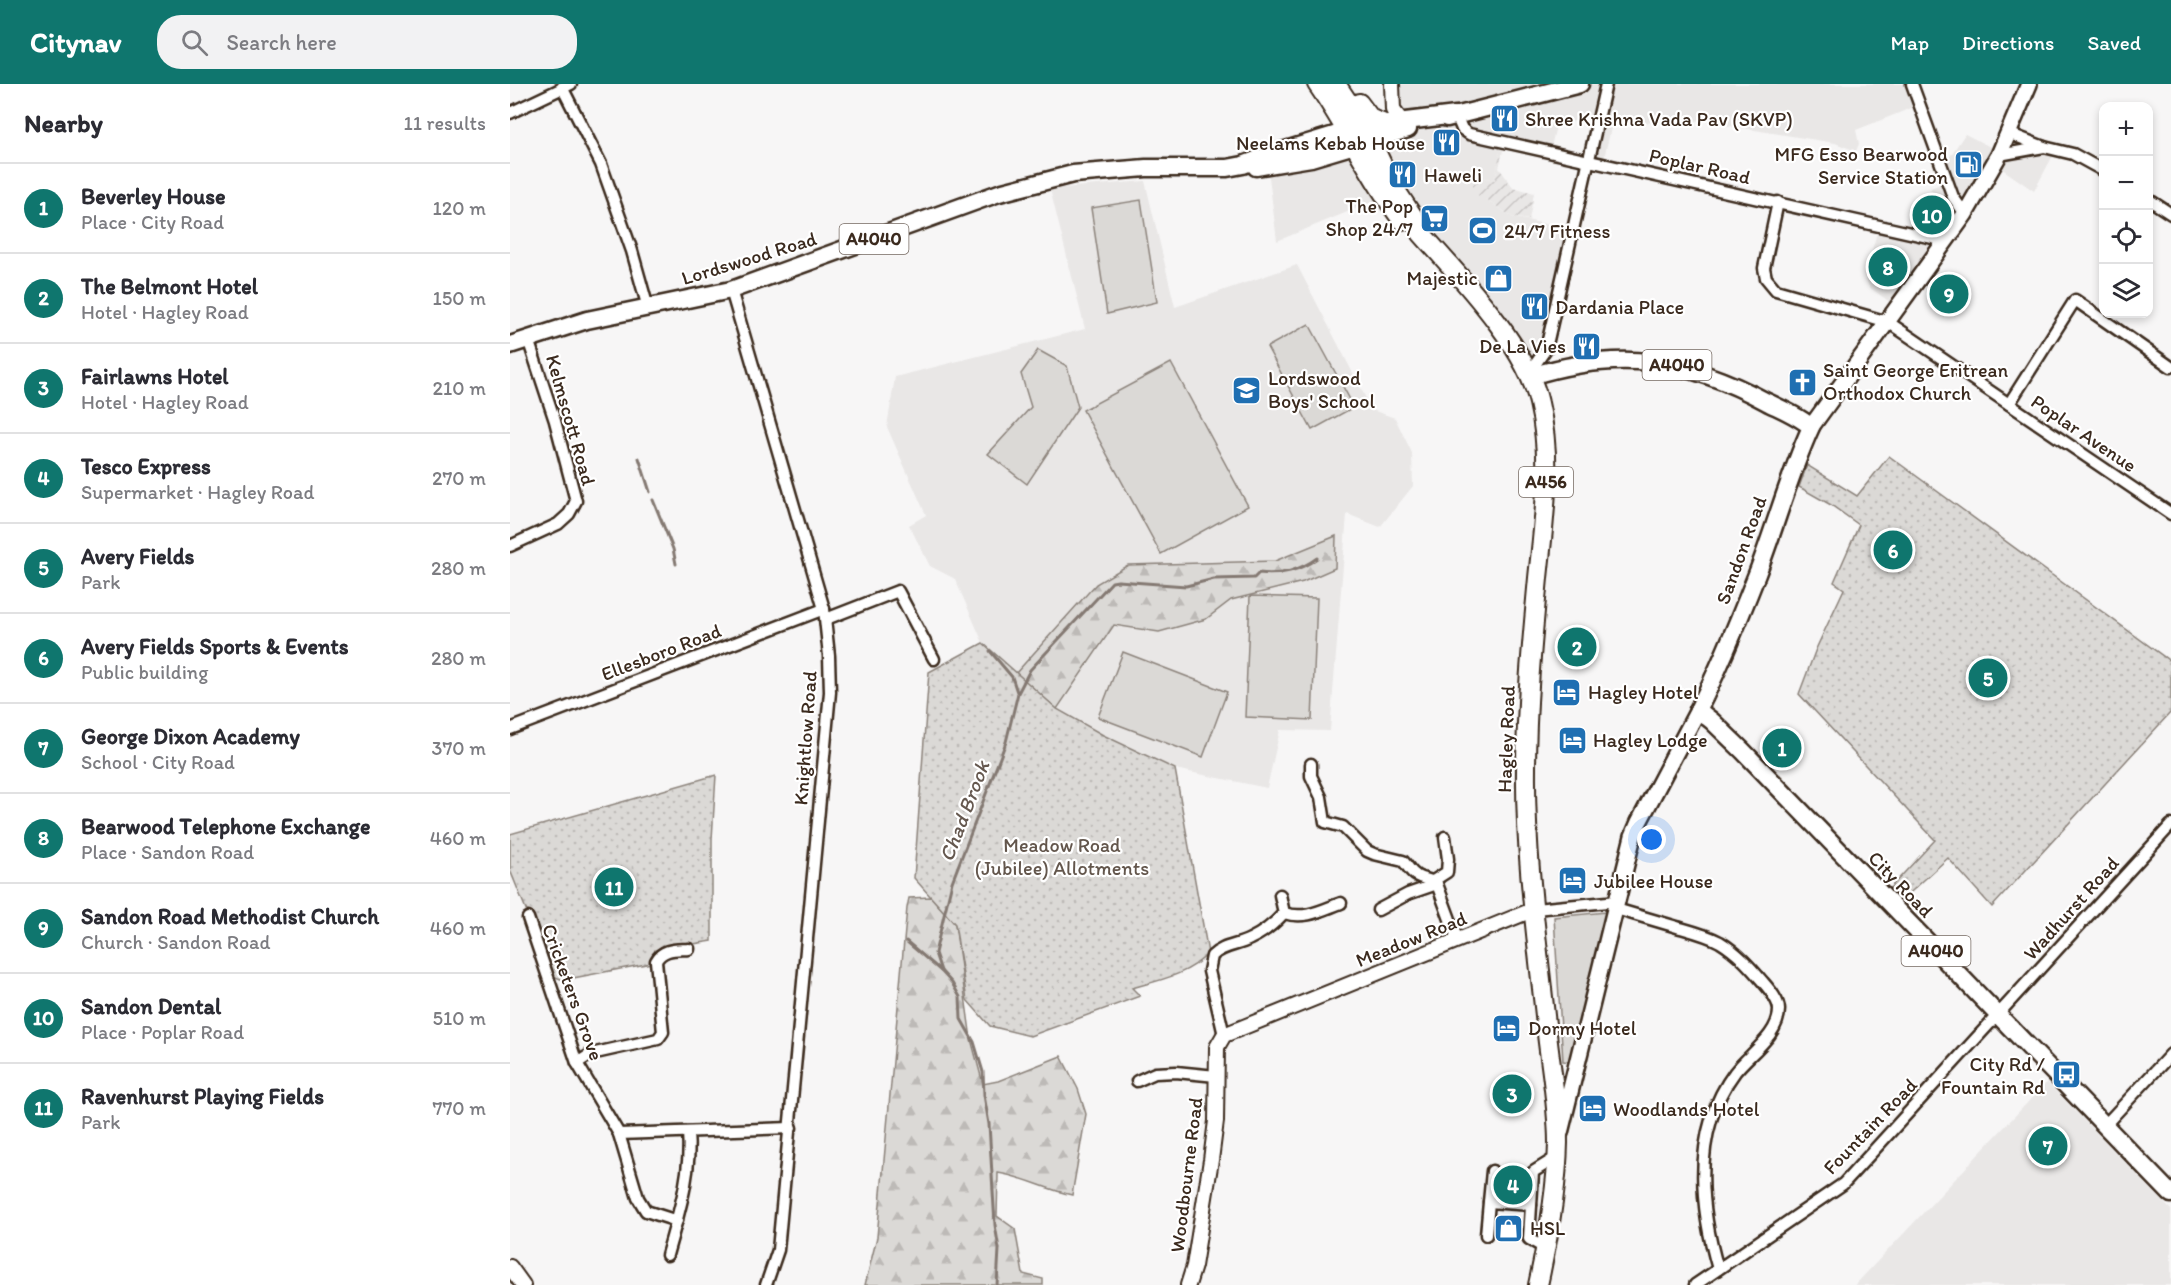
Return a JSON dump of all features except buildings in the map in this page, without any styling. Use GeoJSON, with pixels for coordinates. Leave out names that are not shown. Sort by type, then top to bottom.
{"type":"FeatureCollection","features":[{"type":"Feature","properties":{"kind":"highway","name":"A456"},"geometry":{"type":"LineString","coordinates":[[1317,84],[1358,134]]}},
{"type":"Feature","properties":{"kind":"highway","name":"A456"},"geometry":{"type":"LineString","coordinates":[[1336,84],[1358,134]]}},
{"type":"Feature","properties":{"kind":"highway"},"geometry":{"type":"LineString","coordinates":[[1342,84],[1354,96],[1367,116],[1382,123]]}},
{"type":"Feature","properties":{"kind":"highway","name":"Hagley Road"},"geometry":{"type":"LineString","coordinates":[[1358,134],[1388,201],[1407,226],[1421,232],[1506,335],[1530,374],[1539,400],[1548,462],[1533,637],[1526,771],[1528,832],[1555,1091],[1557,1149],[1545,1249],[1538,1285]]}},
{"type":"Feature","properties":{"kind":"main road"},"geometry":{"type":"LineString","coordinates":[[1358,134],[1422,127],[1456,115],[1580,84]]}},
{"type":"Feature","properties":{"kind":"main road","name":"Sandon Road"},"geometry":{"type":"LineString","coordinates":[[1557,1149],[1639,822],[1710,686],[1757,574],[1799,452],[1811,427],[1965,214],[1999,155],[2029,84]]}},
{"type":"Feature","properties":{"kind":"main road"},"geometry":{"type":"LineString","coordinates":[[1358,134],[1382,123],[1456,115]]}},
{"type":"Feature","properties":{"kind":"main road","name":"Lordswood Road"},"geometry":{"type":"LineString","coordinates":[[510,345],[587,320],[731,290],[999,193],[1073,174],[1146,168],[1227,168],[1243,165],[1269,155],[1358,134]]}},
{"type":"Feature","properties":{"kind":"main road","name":"A4040"},"geometry":{"type":"LineString","coordinates":[[1530,374],[1604,360],[1651,361],[1679,366],[1727,381],[1811,427]]}},
{"type":"Feature","properties":{"kind":"main road","name":"City Road"},"geometry":{"type":"LineString","coordinates":[[1698,710],[1743,751],[2171,1194]]}},
{"type":"Feature","properties":{"kind":"main road"},"geometry":{"type":"LineString","coordinates":[[1555,1091],[1576,1070]]}},
{"type":"Feature","properties":{"kind":"street"},"geometry":{"type":"LineString","coordinates":[[1392,84],[1393,110],[1402,122]]}},
{"type":"Feature","properties":{"kind":"street"},"geometry":{"type":"LineString","coordinates":[[1530,374],[1546,349],[1606,84]]}},
{"type":"Feature","properties":{"kind":"street"},"geometry":{"type":"LineString","coordinates":[[1912,84],[1953,197],[1965,214]]}},
{"type":"Feature","properties":{"kind":"street"},"geometry":{"type":"LineString","coordinates":[[510,113],[566,86],[601,164],[632,251],[648,308]]}},
{"type":"Feature","properties":{"kind":"street","name":"Poplar Road"},"geometry":{"type":"LineString","coordinates":[[1456,115],[1462,129],[1469,134],[1590,159],[1946,241]]}},
{"type":"Feature","properties":{"kind":"street"},"geometry":{"type":"LineString","coordinates":[[2008,133],[2044,147],[2073,154],[2099,169]]}},
{"type":"Feature","properties":{"kind":"street"},"geometry":{"type":"LineString","coordinates":[[1999,155],[2044,147]]}},
{"type":"Feature","properties":{"kind":"street","name":"Poplar Avenue"},"geometry":{"type":"LineString","coordinates":[[1778,202],[1764,268],[1766,278],[1776,290],[1888,322],[2171,514]]}},
{"type":"Feature","properties":{"kind":"street"},"geometry":{"type":"LineString","coordinates":[[2153,202],[2171,214]]}},
{"type":"Feature","properties":{"kind":"street","name":"Knightlow Road"},"geometry":{"type":"LineString","coordinates":[[731,290],[825,614],[830,692],[778,1250],[766,1285]]}},
{"type":"Feature","properties":{"kind":"street"},"geometry":{"type":"LineString","coordinates":[[2009,404],[2075,300],[2171,367]]}},
{"type":"Feature","properties":{"kind":"street","name":"Kelmscott Road"},"geometry":{"type":"LineString","coordinates":[[510,546],[558,524],[569,514],[576,501],[558,432],[528,339]]}},
{"type":"Feature","properties":{"kind":"street","name":"Ellesboro Road"},"geometry":{"type":"LineString","coordinates":[[510,729],[825,614],[903,588],[934,659]]}},
{"type":"Feature","properties":{"kind":"street"},"geometry":{"type":"LineString","coordinates":[[1311,764],[1311,776],[1321,797],[1325,822],[1343,827],[1366,851],[1403,861],[1408,869],[1417,876],[1435,883],[1458,942]]}},
{"type":"Feature","properties":{"kind":"street","name":"Wadhurst Road"},"geometry":{"type":"LineString","coordinates":[[1997,1015],[2171,825]]}},
{"type":"Feature","properties":{"kind":"street"},"geometry":{"type":"LineString","coordinates":[[1378,910],[1407,894],[1435,883],[1447,872],[1445,837]]}},
{"type":"Feature","properties":{"kind":"street"},"geometry":{"type":"LineString","coordinates":[[1280,895],[1284,913]]}},
{"type":"Feature","properties":{"kind":"street"},"geometry":{"type":"LineString","coordinates":[[1284,913],[1295,917],[1305,916],[1341,903]]}},
{"type":"Feature","properties":{"kind":"street"},"geometry":{"type":"LineString","coordinates":[[1617,905],[1719,942],[1743,959],[1777,1001],[1779,1009],[1773,1029],[1734,1074],[1720,1098],[1703,1155],[1704,1208],[1718,1269]]}},
{"type":"Feature","properties":{"kind":"street","name":"Meadow Road"},"geometry":{"type":"LineString","coordinates":[[1224,1035],[1535,909],[1617,905]]}},
{"type":"Feature","properties":{"kind":"street"},"geometry":{"type":"LineString","coordinates":[[1224,1035],[1209,971],[1212,956],[1225,947],[1250,940],[1266,930],[1284,913]]}},
{"type":"Feature","properties":{"kind":"street","name":"Cricketers Grove"},"geometry":{"type":"LineString","coordinates":[[528,918],[577,1064],[619,1134],[638,1198],[646,1211],[677,1221]]}},
{"type":"Feature","properties":{"kind":"street"},"geometry":{"type":"LineString","coordinates":[[577,1064],[591,1054],[658,1039],[663,1032],[656,961],[667,951],[689,950]]}},
{"type":"Feature","properties":{"kind":"street","name":"Fountain Road"},"geometry":{"type":"LineString","coordinates":[[1695,1285],[1843,1184],[1997,1015]]}},
{"type":"Feature","properties":{"kind":"street","name":"Woodbourne Road"},"geometry":{"type":"LineString","coordinates":[[1188,1285],[1194,1266],[1216,1121],[1217,1047],[1224,1035]]}},
{"type":"Feature","properties":{"kind":"street"},"geometry":{"type":"LineString","coordinates":[[2105,1125],[2171,1054]]}},
{"type":"Feature","properties":{"kind":"street"},"geometry":{"type":"LineString","coordinates":[[1137,1081],[1155,1073],[1176,1072],[1216,1076]]}},
{"type":"Feature","properties":{"kind":"street"},"geometry":{"type":"LineString","coordinates":[[619,1134],[790,1128]]}},
{"type":"Feature","properties":{"kind":"street"},"geometry":{"type":"LineString","coordinates":[[666,1255],[677,1221],[687,1174],[688,1132]]}},
{"type":"Feature","properties":{"kind":"street"},"geometry":{"type":"LineString","coordinates":[[1545,1249],[1529,1239],[1533,1172],[1557,1149]]}},
{"type":"Feature","properties":{"kind":"street"},"geometry":{"type":"LineString","coordinates":[[1486,1235],[1492,1171]]}},
{"type":"Feature","properties":{"kind":"street"},"geometry":{"type":"LineString","coordinates":[[1489,1202],[1531,1205]]}},
{"type":"Feature","properties":{"kind":"street"},"geometry":{"type":"LineString","coordinates":[[510,1267],[523,1285]]}},
{"type":"Feature","properties":{"kind":"shaded area"},"geometry":{"type":"Polygon","coordinates":[[[1392,84],[1912,84],[1919,105],[1856,130],[1859,144],[1856,151],[1835,143],[1723,125],[1716,120],[1612,124],[1603,162],[1590,159],[1598,118],[1582,115],[1578,120],[1556,126],[1550,151],[1502,141],[1495,180],[1467,174],[1486,199],[1512,217],[1573,230],[1546,349],[1529,373],[1391,194],[1277,241],[1267,161],[1401,126],[1392,84]]]}},
{"type":"Feature","properties":{"kind":"shaded area"},"geometry":{"type":"Polygon","coordinates":[[[1965,134],[2000,152],[2004,143],[2056,150],[2034,191],[1995,164],[1898,308],[1869,287],[1865,276],[1879,225],[1921,234],[1931,188],[1947,181],[1940,161],[1949,158],[1965,134]]]}},
{"type":"Feature","properties":{"kind":"shaded area"},"geometry":{"type":"Polygon","coordinates":[[[1502,140],[1505,141],[1499,168],[1513,187],[1534,193],[1529,220],[1512,217],[1486,199],[1481,200],[1466,174],[1495,180],[1502,140]]]}},
{"type":"Feature","properties":{"kind":"shaded area"},"geometry":{"type":"Polygon","coordinates":[[[1145,181],[1175,307],[1297,265],[1372,410],[1395,418],[1412,453],[1413,486],[1380,527],[1347,514],[1330,731],[1280,730],[1267,788],[1175,769],[1103,735],[1057,709],[983,643],[955,579],[930,566],[909,525],[926,515],[887,427],[895,377],[1085,329],[1050,189],[1145,181]]]}},
{"type":"Feature","properties":{"kind":"shaded area"},"geometry":{"type":"Polygon","coordinates":[[[2047,1082],[2171,1210],[2171,1285],[1855,1285],[2047,1082]]]}},
{"type":"Feature","properties":{"kind":"green space"},"geometry":{"type":"Polygon","coordinates":[[[1141,200],[1157,302],[1107,314],[1091,208],[1141,200]]]}},
{"type":"Feature","properties":{"kind":"green space"},"geometry":{"type":"Polygon","coordinates":[[[1309,324],[1354,407],[1312,430],[1267,347],[1309,324]]]}},
{"type":"Feature","properties":{"kind":"green space"},"geometry":{"type":"Polygon","coordinates":[[[1038,350],[1067,366],[1078,407],[1027,484],[988,454],[1031,407],[1021,374],[1038,350]]]}},
{"type":"Feature","properties":{"kind":"green space"},"geometry":{"type":"Polygon","coordinates":[[[1171,363],[1248,506],[1161,554],[1083,410],[1171,363]]]}},
{"type":"Feature","properties":{"kind":"green space"},"geometry":{"type":"Polygon","coordinates":[[[1889,456],[2171,662],[2171,712],[1992,907],[1948,858],[1901,901],[1890,888],[1935,840],[1799,694],[1816,649],[1844,589],[1834,582],[1859,525],[1831,505],[1799,487],[1807,465],[1857,496],[1889,456]]]}},
{"type":"Feature","properties":{"kind":"green space"},"geometry":{"type":"Polygon","coordinates":[[[1336,536],[1335,568],[1303,582],[1231,600],[1206,619],[1159,632],[1114,625],[1057,709],[1016,673],[1096,584],[1128,565],[1275,561],[1336,536]]]}},
{"type":"Feature","properties":{"kind":"green space"},"geometry":{"type":"Polygon","coordinates":[[[1250,596],[1317,598],[1312,720],[1245,717],[1250,596]]]}},
{"type":"Feature","properties":{"kind":"green space","name":"Meadow Road (Jubilee) Allotments"},"geometry":{"type":"Polygon","coordinates":[[[983,643],[1057,709],[1103,735],[1175,769],[1208,953],[1183,971],[1132,988],[1140,996],[1030,1036],[990,1026],[967,1000],[955,924],[914,878],[929,672],[983,643]]]}},
{"type":"Feature","properties":{"kind":"green space"},"geometry":{"type":"Polygon","coordinates":[[[1123,652],[1227,692],[1203,757],[1098,717],[1123,652]]]}},
{"type":"Feature","properties":{"kind":"green space"},"geometry":{"type":"Polygon","coordinates":[[[716,775],[712,839],[712,941],[655,950],[651,963],[563,980],[553,976],[510,870],[510,834],[716,775]]]}},
{"type":"Feature","properties":{"kind":"green space"},"geometry":{"type":"Polygon","coordinates":[[[931,897],[955,924],[971,1039],[983,1084],[998,1081],[1061,1056],[1078,1089],[1086,1114],[1072,1195],[998,1173],[997,1216],[1015,1229],[1023,1274],[1043,1279],[1043,1285],[865,1285],[877,1237],[907,908],[909,898],[931,897]]]}},
{"type":"Feature","properties":{"kind":"green space"},"geometry":{"type":"Polygon","coordinates":[[[1606,912],[1608,916],[1572,1062],[1563,1061],[1554,917],[1606,912]]]}},
{"type":"Feature","properties":{"kind":"waterway"},"geometry":{"type":"LineString","coordinates":[[639,458],[650,492]]}},
{"type":"Feature","properties":{"kind":"waterway"},"geometry":{"type":"LineString","coordinates":[[653,500],[673,549],[676,564]]}},
{"type":"Feature","properties":{"kind":"waterway","name":"Chad Brook"},"geometry":{"type":"LineString","coordinates":[[997,1285],[999,1249],[995,1225],[989,1124],[983,1072],[974,1042],[961,1019],[960,997],[952,983],[941,971],[935,953],[952,882],[1006,742],[1018,693],[1030,670],[1112,582],[1186,586],[1214,579],[1254,578],[1259,573],[1282,573],[1297,569],[1317,558]]}},
{"type":"Feature","properties":{"kind":"waterway"},"geometry":{"type":"LineString","coordinates":[[990,651],[1012,677],[1017,692]]}},
{"type":"Feature","properties":{"kind":"waterway"},"geometry":{"type":"LineString","coordinates":[[906,941],[941,971]]}},
{"type":"Feature","properties":{"kind":"place","name":"Shree Krishna Vada Pav (SKVP)"},"geometry":{"type":"Point","coordinates":[1504,119]}},
{"type":"Feature","properties":{"kind":"place","name":"Neelams Kebab House"},"geometry":{"type":"Point","coordinates":[1446,143]}},
{"type":"Feature","properties":{"kind":"place","name":"MFG Esso Bearwood Service Station"},"geometry":{"type":"Point","coordinates":[1969,165]}},
{"type":"Feature","properties":{"kind":"place","name":"Haweli"},"geometry":{"type":"Point","coordinates":[1403,175]}},
{"type":"Feature","properties":{"kind":"place","name":"Sandon Dental"},"geometry":{"type":"Point","coordinates":[1932,215]}},
{"type":"Feature","properties":{"kind":"place","name":"The Pop Shop 24/7"},"geometry":{"type":"Point","coordinates":[1434,218]}},
{"type":"Feature","properties":{"kind":"place","name":"24/7 Fitness"},"geometry":{"type":"Point","coordinates":[1483,231]}},
{"type":"Feature","properties":{"kind":"place","name":"Bearwood Telephone Exchange"},"geometry":{"type":"Point","coordinates":[1888,267]}},
{"type":"Feature","properties":{"kind":"place","name":"Majestic"},"geometry":{"type":"Point","coordinates":[1499,278]}},
{"type":"Feature","properties":{"kind":"place","name":"Sandon Road Methodist Church"},"geometry":{"type":"Point","coordinates":[1949,294]}},
{"type":"Feature","properties":{"kind":"place","name":"Dardania Place"},"geometry":{"type":"Point","coordinates":[1534,307]}},
{"type":"Feature","properties":{"kind":"place","name":"De La Vies"},"geometry":{"type":"Point","coordinates":[1587,346]}},
{"type":"Feature","properties":{"kind":"place","name":"Saint George Eritrean Orthodox Church"},"geometry":{"type":"Point","coordinates":[1802,382]}},
{"type":"Feature","properties":{"kind":"place","name":"Lordswood Boys' School"},"geometry":{"type":"Point","coordinates":[1247,390]}},
{"type":"Feature","properties":{"kind":"place","name":"Avery Fields Sports & Events"},"geometry":{"type":"Point","coordinates":[1893,550]}},
{"type":"Feature","properties":{"kind":"place","name":"The Belmont Hotel"},"geometry":{"type":"Point","coordinates":[1577,647]}},
{"type":"Feature","properties":{"kind":"place","name":"Avery Fields"},"geometry":{"type":"Point","coordinates":[1988,678]}},
{"type":"Feature","properties":{"kind":"place","name":"Hagley Hotel"},"geometry":{"type":"Point","coordinates":[1567,692]}},
{"type":"Feature","properties":{"kind":"place","name":"Hagley Lodge"},"geometry":{"type":"Point","coordinates":[1572,740]}},
{"type":"Feature","properties":{"kind":"place","name":"Beverley House"},"geometry":{"type":"Point","coordinates":[1782,748]}},
{"type":"Feature","properties":{"kind":"place","name":"Jubilee House"},"geometry":{"type":"Point","coordinates":[1573,881]}},
{"type":"Feature","properties":{"kind":"place","name":"Ravenhurst Playing Fields"},"geometry":{"type":"Point","coordinates":[614,887]}},
{"type":"Feature","properties":{"kind":"place","name":"Dormy Hotel"},"geometry":{"type":"Point","coordinates":[1507,1028]}},
{"type":"Feature","properties":{"kind":"place","name":"City Rd / Fountain Rd"},"geometry":{"type":"Point","coordinates":[2066,1075]}},
{"type":"Feature","properties":{"kind":"place","name":"Fairlawns Hotel"},"geometry":{"type":"Point","coordinates":[1512,1094]}},
{"type":"Feature","properties":{"kind":"place","name":"Woodlands Hotel"},"geometry":{"type":"Point","coordinates":[1592,1109]}},
{"type":"Feature","properties":{"kind":"place","name":"George Dixon Academy"},"geometry":{"type":"Point","coordinates":[2048,1146]}},
{"type":"Feature","properties":{"kind":"place","name":"Tesco Express"},"geometry":{"type":"Point","coordinates":[1513,1185]}},
{"type":"Feature","properties":{"kind":"place","name":"HSL"},"geometry":{"type":"Point","coordinates":[1509,1228]}}]}
